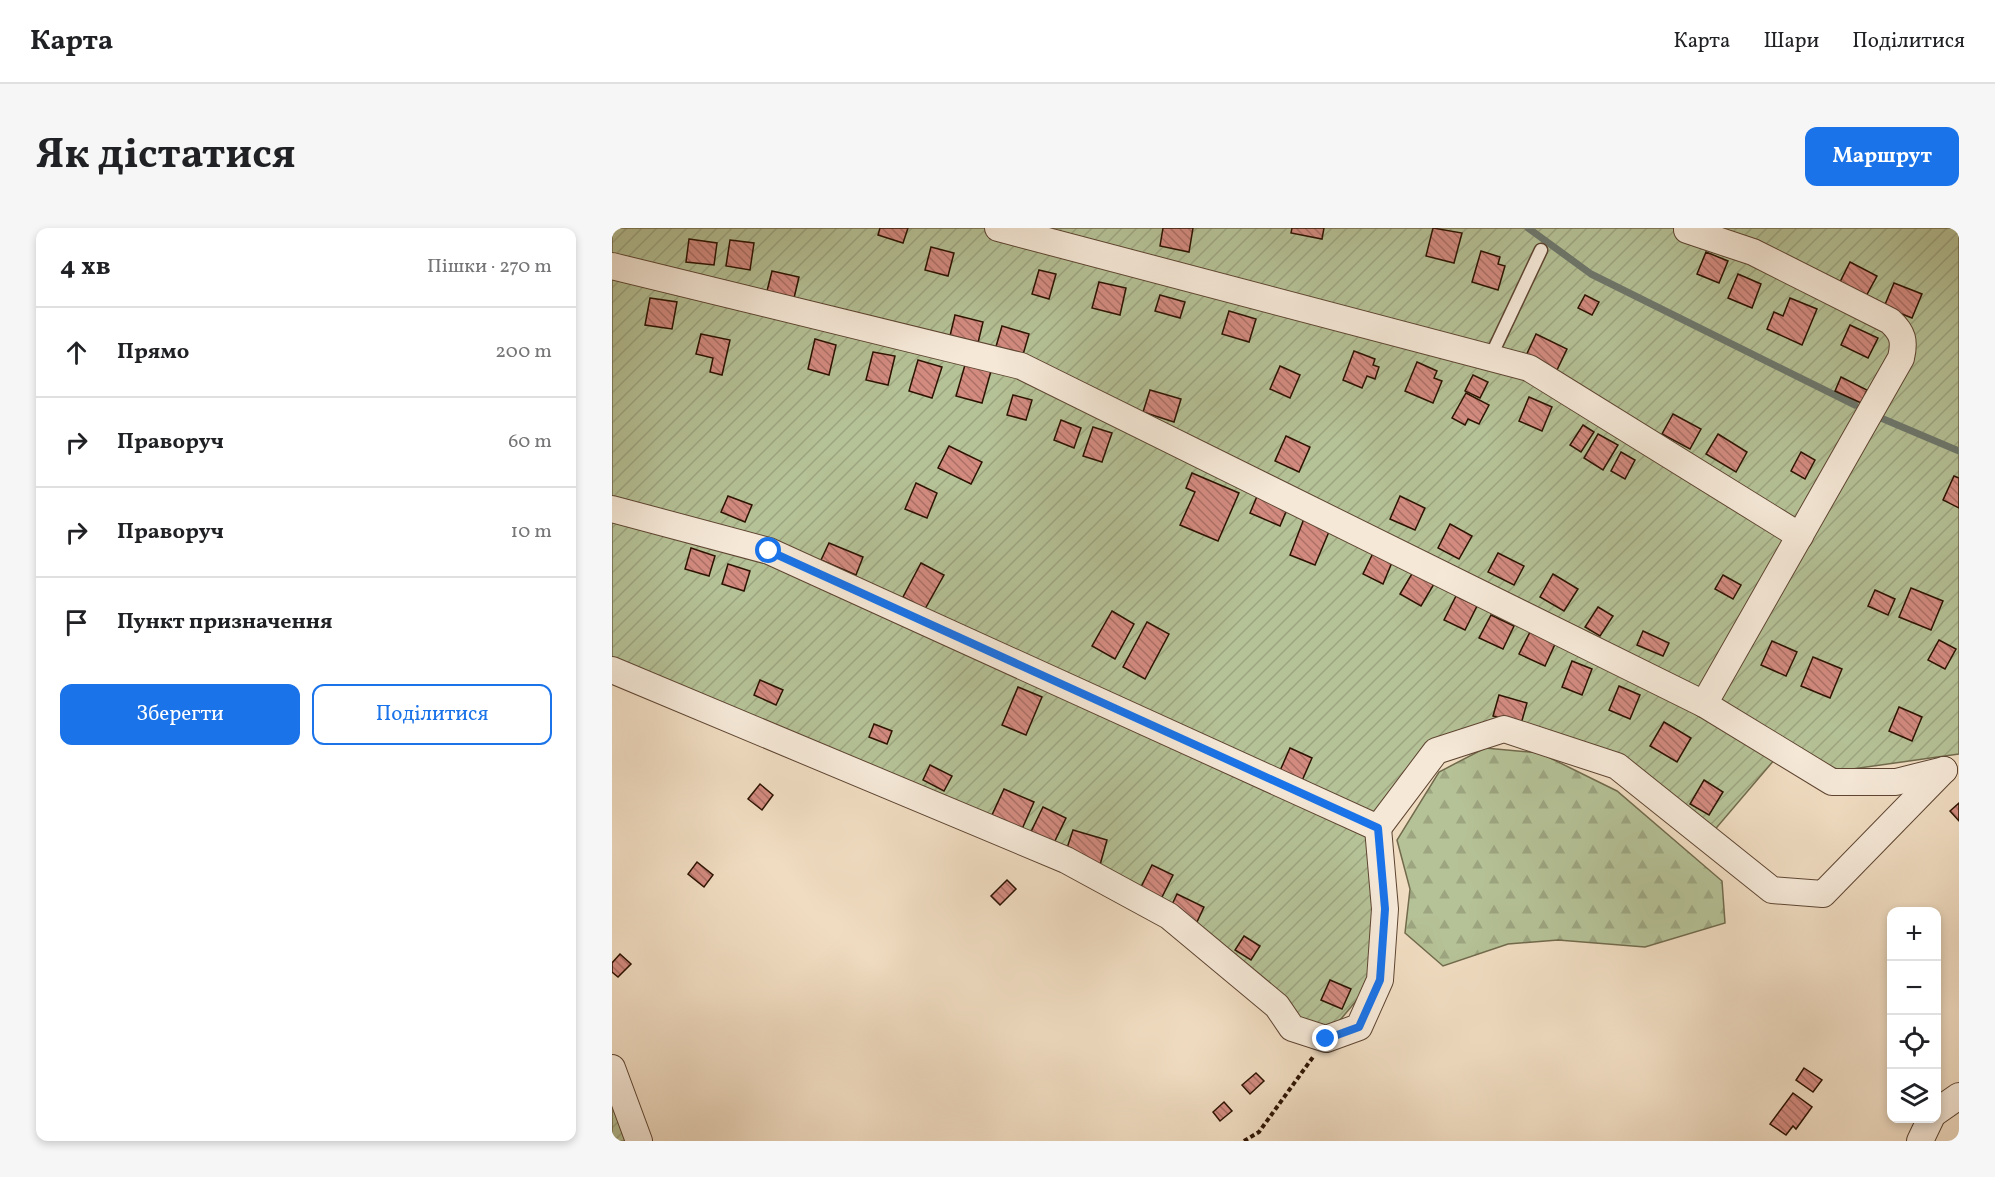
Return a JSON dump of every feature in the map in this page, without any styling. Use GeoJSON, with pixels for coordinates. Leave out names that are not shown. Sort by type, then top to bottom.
{"type":"FeatureCollection","features":[{"type":"Feature","properties":{"kind":"street"},"geometry":{"type":"LineString","coordinates":[[998,228],[1530,368],[1800,536]]}},
{"type":"Feature","properties":{"kind":"street"},"geometry":{"type":"LineString","coordinates":[[1687,230],[1753,252],[1890,321],[1900,331],[1905,344],[1901,358],[1704,704]]}},
{"type":"Feature","properties":{"kind":"street"},"geometry":{"type":"LineString","coordinates":[[612,266],[1021,366],[1704,704],[1832,782],[1896,782],[1952,768]]}},
{"type":"Feature","properties":{"kind":"street"},"geometry":{"type":"LineString","coordinates":[[612,509],[769,551],[1378,828]]}},
{"type":"Feature","properties":{"kind":"street"},"geometry":{"type":"LineString","coordinates":[[612,670],[1066,860],[1169,916],[1277,1006],[1292,1028],[1326,1039],[1359,1027],[1380,980],[1385,909],[1378,828],[1436,751],[1504,729],[1617,766],[1772,890],[1823,894],[1952,768]]}},
{"type":"Feature","properties":{"kind":"street"},"geometry":{"type":"LineString","coordinates":[[612,1068],[639,1141]]}},
{"type":"Feature","properties":{"kind":"street"},"geometry":{"type":"LineString","coordinates":[[1941,1109],[1959,1096]]}},
{"type":"Feature","properties":{"kind":"street"},"geometry":{"type":"LineString","coordinates":[[1920,1141],[1929,1123]]}},
{"type":"Feature","properties":{"kind":"lane"},"geometry":{"type":"LineString","coordinates":[[1490,357],[1541,250]]}},
{"type":"Feature","properties":{"kind":"path"},"geometry":{"type":"LineString","coordinates":[[1244,1141],[1258,1132],[1326,1039]]}},
{"type":"Feature","properties":{"kind":"green space"},"geometry":{"type":"Polygon","coordinates":[[[612,228],[1959,228],[1959,754],[1845,770],[1775,759],[1712,833],[1624,759],[1503,722],[1430,744],[1374,817],[1372,982],[1325,1038],[1126,882],[612,661],[612,228]]]}},
{"type":"Feature","properties":{"kind":"green space"},"geometry":{"type":"Polygon","coordinates":[[[1485,748],[1540,753],[1617,791],[1722,881],[1725,923],[1645,947],[1558,940],[1508,944],[1443,966],[1405,933],[1410,889],[1397,840],[1439,772],[1485,748]]]}},
{"type":"Feature","properties":{"kind":"green space"},"geometry":{"type":"Polygon","coordinates":[[[612,1082],[631,1141],[612,1141],[612,1082]]]}},
{"type":"Feature","properties":{"kind":"building"},"geometry":{"type":"Polygon","coordinates":[[[880,228],[908,228],[903,243],[878,235],[880,228]]]}},
{"type":"Feature","properties":{"kind":"building"},"geometry":{"type":"Polygon","coordinates":[[[1163,228],[1193,228],[1189,252],[1160,246],[1163,228]]]}},
{"type":"Feature","properties":{"kind":"building"},"geometry":{"type":"Polygon","coordinates":[[[1292,228],[1324,228],[1322,239],[1291,233],[1292,228]]]}},
{"type":"Feature","properties":{"kind":"building"},"geometry":{"type":"Polygon","coordinates":[[[1433,228],[1462,233],[1454,263],[1426,256],[1433,228]]]}},
{"type":"Feature","properties":{"kind":"building"},"geometry":{"type":"Polygon","coordinates":[[[689,239],[717,243],[714,265],[686,262],[689,239]]]}},
{"type":"Feature","properties":{"kind":"building"},"geometry":{"type":"Polygon","coordinates":[[[730,240],[754,243],[750,270],[726,266],[730,240]]]}},
{"type":"Feature","properties":{"kind":"building"},"geometry":{"type":"Polygon","coordinates":[[[931,247],[954,253],[948,276],[925,270],[931,247]]]}},
{"type":"Feature","properties":{"kind":"building"},"geometry":{"type":"Polygon","coordinates":[[[1481,251],[1500,257],[1498,264],[1505,266],[1498,290],[1472,282],[1481,251]]]}},
{"type":"Feature","properties":{"kind":"building"},"geometry":{"type":"Polygon","coordinates":[[[1706,252],[1728,261],[1719,283],[1697,274],[1706,252]]]}},
{"type":"Feature","properties":{"kind":"building"},"geometry":{"type":"Polygon","coordinates":[[[1850,262],[1877,276],[1865,298],[1839,284],[1850,262]]]}},
{"type":"Feature","properties":{"kind":"building"},"geometry":{"type":"Polygon","coordinates":[[[1039,270],[1056,274],[1049,299],[1032,294],[1039,270]]]}},
{"type":"Feature","properties":{"kind":"building"},"geometry":{"type":"Polygon","coordinates":[[[772,271],[799,277],[794,298],[767,291],[772,271]]]}},
{"type":"Feature","properties":{"kind":"building"},"geometry":{"type":"Polygon","coordinates":[[[1738,274],[1761,284],[1752,308],[1728,298],[1738,274]]]}},
{"type":"Feature","properties":{"kind":"building"},"geometry":{"type":"Polygon","coordinates":[[[1099,282],[1126,288],[1120,315],[1092,308],[1099,282]]]}},
{"type":"Feature","properties":{"kind":"building"},"geometry":{"type":"Polygon","coordinates":[[[1894,283],[1922,294],[1912,318],[1884,307],[1894,283]]]}},
{"type":"Feature","properties":{"kind":"building"},"geometry":{"type":"Polygon","coordinates":[[[1160,295],[1185,302],[1180,318],[1155,311],[1160,295]]]}},
{"type":"Feature","properties":{"kind":"building"},"geometry":{"type":"Polygon","coordinates":[[[1585,295],[1599,302],[1592,315],[1578,308],[1585,295]]]}},
{"type":"Feature","properties":{"kind":"building"},"geometry":{"type":"Polygon","coordinates":[[[650,298],[677,302],[672,329],[645,325],[650,298]]]}},
{"type":"Feature","properties":{"kind":"building"},"geometry":{"type":"Polygon","coordinates":[[[1790,298],[1817,309],[1802,345],[1767,329],[1774,312],[1783,316],[1790,298]]]}},
{"type":"Feature","properties":{"kind":"building"},"geometry":{"type":"Polygon","coordinates":[[[1229,311],[1256,319],[1249,342],[1222,334],[1229,311]]]}},
{"type":"Feature","properties":{"kind":"building"},"geometry":{"type":"Polygon","coordinates":[[[955,315],[983,322],[977,347],[949,340],[955,315]]]}},
{"type":"Feature","properties":{"kind":"building"},"geometry":{"type":"Polygon","coordinates":[[[1850,325],[1878,338],[1868,358],[1841,345],[1850,325]]]}},
{"type":"Feature","properties":{"kind":"building"},"geometry":{"type":"Polygon","coordinates":[[[1002,326],[1029,334],[1022,358],[995,350],[1002,326]]]}},
{"type":"Feature","properties":{"kind":"building"},"geometry":{"type":"Polygon","coordinates":[[[701,334],[730,340],[722,375],[710,372],[713,358],[696,354],[701,334]]]}},
{"type":"Feature","properties":{"kind":"building"},"geometry":{"type":"Polygon","coordinates":[[[1536,334],[1567,349],[1556,372],[1525,358],[1536,334]]]}},
{"type":"Feature","properties":{"kind":"building"},"geometry":{"type":"Polygon","coordinates":[[[815,339],[836,345],[829,375],[808,369],[815,339]]]}},
{"type":"Feature","properties":{"kind":"building"},"geometry":{"type":"Polygon","coordinates":[[[1354,351],[1375,359],[1373,365],[1379,367],[1375,379],[1367,376],[1362,388],[1343,380],[1354,351]]]}},
{"type":"Feature","properties":{"kind":"building"},"geometry":{"type":"Polygon","coordinates":[[[873,352],[895,356],[888,385],[866,380],[873,352]]]}},
{"type":"Feature","properties":{"kind":"building"},"geometry":{"type":"Polygon","coordinates":[[[918,360],[942,367],[932,398],[909,391],[918,360]]]}},
{"type":"Feature","properties":{"kind":"building"},"geometry":{"type":"Polygon","coordinates":[[[1417,362],[1437,371],[1434,378],[1442,381],[1433,403],[1405,391],[1417,362]]]}},
{"type":"Feature","properties":{"kind":"building"},"geometry":{"type":"Polygon","coordinates":[[[965,365],[991,371],[982,403],[956,396],[965,365]]]}},
{"type":"Feature","properties":{"kind":"building"},"geometry":{"type":"Polygon","coordinates":[[[1280,366],[1300,375],[1290,398],[1270,389],[1280,366]]]}},
{"type":"Feature","properties":{"kind":"building"},"geometry":{"type":"Polygon","coordinates":[[[1473,375],[1488,382],[1480,398],[1465,391],[1473,375]]]}},
{"type":"Feature","properties":{"kind":"building"},"geometry":{"type":"Polygon","coordinates":[[[1841,377],[1867,390],[1861,403],[1835,391],[1841,377]]]}},
{"type":"Feature","properties":{"kind":"building"},"geometry":{"type":"Polygon","coordinates":[[[1150,390],[1181,399],[1174,422],[1143,412],[1150,390]]]}},
{"type":"Feature","properties":{"kind":"building"},"geometry":{"type":"Polygon","coordinates":[[[1466,393],[1489,405],[1479,424],[1468,419],[1465,425],[1452,418],[1466,393]]]}},
{"type":"Feature","properties":{"kind":"building"},"geometry":{"type":"Polygon","coordinates":[[[1013,395],[1032,400],[1026,420],[1007,415],[1013,395]]]}},
{"type":"Feature","properties":{"kind":"building"},"geometry":{"type":"Polygon","coordinates":[[[1529,397],[1552,407],[1542,431],[1519,421],[1529,397]]]}},
{"type":"Feature","properties":{"kind":"building"},"geometry":{"type":"Polygon","coordinates":[[[1673,414],[1701,429],[1690,449],[1662,434],[1673,414]]]}},
{"type":"Feature","properties":{"kind":"building"},"geometry":{"type":"Polygon","coordinates":[[[1061,420],[1081,428],[1074,448],[1054,440],[1061,420]]]}},
{"type":"Feature","properties":{"kind":"building"},"geometry":{"type":"Polygon","coordinates":[[[1583,425],[1594,432],[1581,452],[1570,445],[1583,425]]]}},
{"type":"Feature","properties":{"kind":"building"},"geometry":{"type":"Polygon","coordinates":[[[1093,427],[1112,433],[1102,462],[1083,456],[1093,427]]]}},
{"type":"Feature","properties":{"kind":"building"},"geometry":{"type":"Polygon","coordinates":[[[1598,434],[1618,445],[1603,470],[1584,458],[1598,434]]]}},
{"type":"Feature","properties":{"kind":"building"},"geometry":{"type":"Polygon","coordinates":[[[1718,434],[1747,452],[1736,472],[1706,454],[1718,434]]]}},
{"type":"Feature","properties":{"kind":"building"},"geometry":{"type":"Polygon","coordinates":[[[1286,436],[1310,447],[1299,472],[1275,461],[1286,436]]]}},
{"type":"Feature","properties":{"kind":"building"},"geometry":{"type":"Polygon","coordinates":[[[949,446],[982,462],[971,484],[938,468],[949,446]]]}},
{"type":"Feature","properties":{"kind":"building"},"geometry":{"type":"Polygon","coordinates":[[[1621,452],[1635,460],[1625,479],[1611,471],[1621,452]]]}},
{"type":"Feature","properties":{"kind":"building"},"geometry":{"type":"Polygon","coordinates":[[[1801,452],[1815,460],[1805,479],[1791,471],[1801,452]]]}},
{"type":"Feature","properties":{"kind":"building"},"geometry":{"type":"Polygon","coordinates":[[[1192,473],[1239,493],[1218,541],[1180,525],[1195,492],[1186,488],[1192,473]]]}},
{"type":"Feature","properties":{"kind":"building"},"geometry":{"type":"Polygon","coordinates":[[[1954,476],[1959,478],[1959,508],[1943,500],[1954,476]]]}},
{"type":"Feature","properties":{"kind":"building"},"geometry":{"type":"Polygon","coordinates":[[[916,483],[937,493],[927,518],[905,509],[916,483]]]}},
{"type":"Feature","properties":{"kind":"building"},"geometry":{"type":"Polygon","coordinates":[[[1258,494],[1288,507],[1280,526],[1250,513],[1258,494]]]}},
{"type":"Feature","properties":{"kind":"building"},"geometry":{"type":"Polygon","coordinates":[[[728,496],[752,505],[745,522],[721,512],[728,496]]]}},
{"type":"Feature","properties":{"kind":"building"},"geometry":{"type":"Polygon","coordinates":[[[1400,496],[1425,508],[1415,530],[1390,519],[1400,496]]]}},
{"type":"Feature","properties":{"kind":"building"},"geometry":{"type":"Polygon","coordinates":[[[1305,516],[1331,527],[1315,565],[1290,555],[1305,516]]]}},
{"type":"Feature","properties":{"kind":"building"},"geometry":{"type":"Polygon","coordinates":[[[1450,524],[1472,536],[1459,559],[1438,548],[1450,524]]]}},
{"type":"Feature","properties":{"kind":"building"},"geometry":{"type":"Polygon","coordinates":[[[829,543],[863,557],[856,575],[821,560],[829,543]]]}},
{"type":"Feature","properties":{"kind":"building"},"geometry":{"type":"Polygon","coordinates":[[[691,548],[715,556],[709,576],[685,569],[691,548]]]}},
{"type":"Feature","properties":{"kind":"building"},"geometry":{"type":"Polygon","coordinates":[[[1374,551],[1393,560],[1383,584],[1363,574],[1374,551]]]}},
{"type":"Feature","properties":{"kind":"building"},"geometry":{"type":"Polygon","coordinates":[[[1498,553],[1524,566],[1514,585],[1488,572],[1498,553]]]}},
{"type":"Feature","properties":{"kind":"building"},"geometry":{"type":"Polygon","coordinates":[[[921,563],[944,575],[925,609],[903,597],[921,563]]]}},
{"type":"Feature","properties":{"kind":"building"},"geometry":{"type":"Polygon","coordinates":[[[728,564],[750,571],[744,591],[722,584],[728,564]]]}},
{"type":"Feature","properties":{"kind":"building"},"geometry":{"type":"Polygon","coordinates":[[[1413,572],[1434,584],[1421,606],[1400,594],[1413,572]]]}},
{"type":"Feature","properties":{"kind":"building"},"geometry":{"type":"Polygon","coordinates":[[[1553,574],[1578,589],[1564,611],[1540,597],[1553,574]]]}},
{"type":"Feature","properties":{"kind":"building"},"geometry":{"type":"Polygon","coordinates":[[[1723,575],[1741,585],[1733,599],[1715,589],[1723,575]]]}},
{"type":"Feature","properties":{"kind":"building"},"geometry":{"type":"Polygon","coordinates":[[[1911,588],[1943,601],[1931,630],[1899,617],[1911,588]]]}},
{"type":"Feature","properties":{"kind":"building"},"geometry":{"type":"Polygon","coordinates":[[[1875,590],[1895,599],[1888,615],[1868,606],[1875,590]]]}},
{"type":"Feature","properties":{"kind":"building"},"geometry":{"type":"Polygon","coordinates":[[[1456,596],[1477,606],[1465,630],[1444,620],[1456,596]]]}},
{"type":"Feature","properties":{"kind":"building"},"geometry":{"type":"Polygon","coordinates":[[[1598,607],[1613,616],[1600,636],[1585,627],[1598,607]]]}},
{"type":"Feature","properties":{"kind":"building"},"geometry":{"type":"Polygon","coordinates":[[[1112,611],[1134,624],[1115,659],[1092,646],[1112,611]]]}},
{"type":"Feature","properties":{"kind":"building"},"geometry":{"type":"Polygon","coordinates":[[[1491,615],[1514,626],[1503,649],[1479,638],[1491,615]]]}},
{"type":"Feature","properties":{"kind":"building"},"geometry":{"type":"Polygon","coordinates":[[[1147,622],[1169,634],[1145,679],[1123,667],[1147,622]]]}},
{"type":"Feature","properties":{"kind":"building"},"geometry":{"type":"Polygon","coordinates":[[[1531,630],[1556,642],[1545,666],[1519,654],[1531,630]]]}},
{"type":"Feature","properties":{"kind":"building"},"geometry":{"type":"Polygon","coordinates":[[[1643,631],[1669,643],[1663,656],[1637,645],[1643,631]]]}},
{"type":"Feature","properties":{"kind":"building"},"geometry":{"type":"Polygon","coordinates":[[[1939,640],[1956,649],[1945,669],[1928,660],[1939,640]]]}},
{"type":"Feature","properties":{"kind":"building"},"geometry":{"type":"Polygon","coordinates":[[[1772,641],[1797,652],[1786,676],[1761,665],[1772,641]]]}},
{"type":"Feature","properties":{"kind":"building"},"geometry":{"type":"Polygon","coordinates":[[[1813,657],[1842,669],[1830,698],[1801,686],[1813,657]]]}},
{"type":"Feature","properties":{"kind":"building"},"geometry":{"type":"Polygon","coordinates":[[[1572,661],[1592,669],[1582,695],[1562,687],[1572,661]]]}},
{"type":"Feature","properties":{"kind":"building"},"geometry":{"type":"Polygon","coordinates":[[[760,680],[783,690],[776,705],[754,695],[760,680]]]}},
{"type":"Feature","properties":{"kind":"building"},"geometry":{"type":"Polygon","coordinates":[[[1619,686],[1640,695],[1630,719],[1609,710],[1619,686]]]}},
{"type":"Feature","properties":{"kind":"building"},"geometry":{"type":"Polygon","coordinates":[[[1018,687],[1042,697],[1026,735],[1002,725],[1018,687]]]}},
{"type":"Feature","properties":{"kind":"building"},"geometry":{"type":"Polygon","coordinates":[[[1499,695],[1527,703],[1521,724],[1493,716],[1499,695]]]}},
{"type":"Feature","properties":{"kind":"building"},"geometry":{"type":"Polygon","coordinates":[[[1899,707],[1922,717],[1912,741],[1889,731],[1899,707]]]}},
{"type":"Feature","properties":{"kind":"building"},"geometry":{"type":"Polygon","coordinates":[[[1664,722],[1691,738],[1677,762],[1650,746],[1664,722]]]}},
{"type":"Feature","properties":{"kind":"building"},"geometry":{"type":"Polygon","coordinates":[[[874,724],[892,731],[887,744],[869,737],[874,724]]]}},
{"type":"Feature","properties":{"kind":"building"},"geometry":{"type":"Polygon","coordinates":[[[1290,748],[1312,758],[1301,783],[1279,773],[1290,748]]]}},
{"type":"Feature","properties":{"kind":"building"},"geometry":{"type":"Polygon","coordinates":[[[930,765],[952,776],[944,791],[923,780],[930,765]]]}},
{"type":"Feature","properties":{"kind":"building"},"geometry":{"type":"Polygon","coordinates":[[[1704,780],[1723,792],[1709,815],[1690,804],[1704,780]]]}},
{"type":"Feature","properties":{"kind":"building"},"geometry":{"type":"Polygon","coordinates":[[[760,784],[773,795],[762,810],[748,799],[760,784]]]}},
{"type":"Feature","properties":{"kind":"building"},"geometry":{"type":"Polygon","coordinates":[[[1004,789],[1034,802],[1022,829],[992,815],[1004,789]]]}},
{"type":"Feature","properties":{"kind":"building"},"geometry":{"type":"Polygon","coordinates":[[[1959,803],[1959,821],[1950,811],[1959,803]]]}},
{"type":"Feature","properties":{"kind":"building"},"geometry":{"type":"Polygon","coordinates":[[[1043,807],[1066,818],[1051,849],[1028,838],[1043,807]]]}},
{"type":"Feature","properties":{"kind":"building"},"geometry":{"type":"Polygon","coordinates":[[[1073,830],[1107,840],[1100,865],[1065,854],[1073,830]]]}},
{"type":"Feature","properties":{"kind":"building"},"geometry":{"type":"Polygon","coordinates":[[[697,862],[713,875],[704,887],[688,874],[697,862]]]}},
{"type":"Feature","properties":{"kind":"building"},"geometry":{"type":"Polygon","coordinates":[[[1152,865],[1173,875],[1160,901],[1139,891],[1152,865]]]}},
{"type":"Feature","properties":{"kind":"building"},"geometry":{"type":"Polygon","coordinates":[[[1007,880],[1016,889],[1000,905],[991,896],[1007,880]]]}},
{"type":"Feature","properties":{"kind":"building"},"geometry":{"type":"Polygon","coordinates":[[[1177,894],[1204,907],[1196,924],[1169,911],[1177,894]]]}},
{"type":"Feature","properties":{"kind":"building"},"geometry":{"type":"Polygon","coordinates":[[[1244,936],[1260,946],[1251,960],[1235,950],[1244,936]]]}},
{"type":"Feature","properties":{"kind":"building"},"geometry":{"type":"Polygon","coordinates":[[[620,954],[631,964],[618,977],[612,972],[612,963],[620,954]]]}},
{"type":"Feature","properties":{"kind":"building"},"geometry":{"type":"Polygon","coordinates":[[[1330,980],[1351,989],[1342,1009],[1321,1000],[1330,980]]]}},
{"type":"Feature","properties":{"kind":"building"},"geometry":{"type":"Polygon","coordinates":[[[1804,1068],[1822,1080],[1813,1092],[1796,1080],[1804,1068]]]}},
{"type":"Feature","properties":{"kind":"building"},"geometry":{"type":"Polygon","coordinates":[[[1256,1073],[1264,1081],[1250,1094],[1242,1085],[1256,1073]]]}},
{"type":"Feature","properties":{"kind":"building"},"geometry":{"type":"Polygon","coordinates":[[[1793,1093],[1812,1107],[1796,1129],[1793,1126],[1786,1135],[1770,1124],[1793,1093]]]}},
{"type":"Feature","properties":{"kind":"building"},"geometry":{"type":"Polygon","coordinates":[[[1224,1102],[1232,1111],[1220,1121],[1213,1112],[1224,1102]]]}},
{"type":"Feature","properties":{"kind":"waterway"},"geometry":{"type":"LineString","coordinates":[[1528,228],[1591,274],[1855,405]]}},
{"type":"Feature","properties":{"kind":"waterway"},"geometry":{"type":"LineString","coordinates":[[1881,418],[1959,451]]}},
{"type":"Feature","properties":{"kind":"route"},"geometry":{"type":"LineString","coordinates":[[769,551],[1378,828],[1385,909],[1380,980],[1359,1027],[1326,1039]]}}]}
